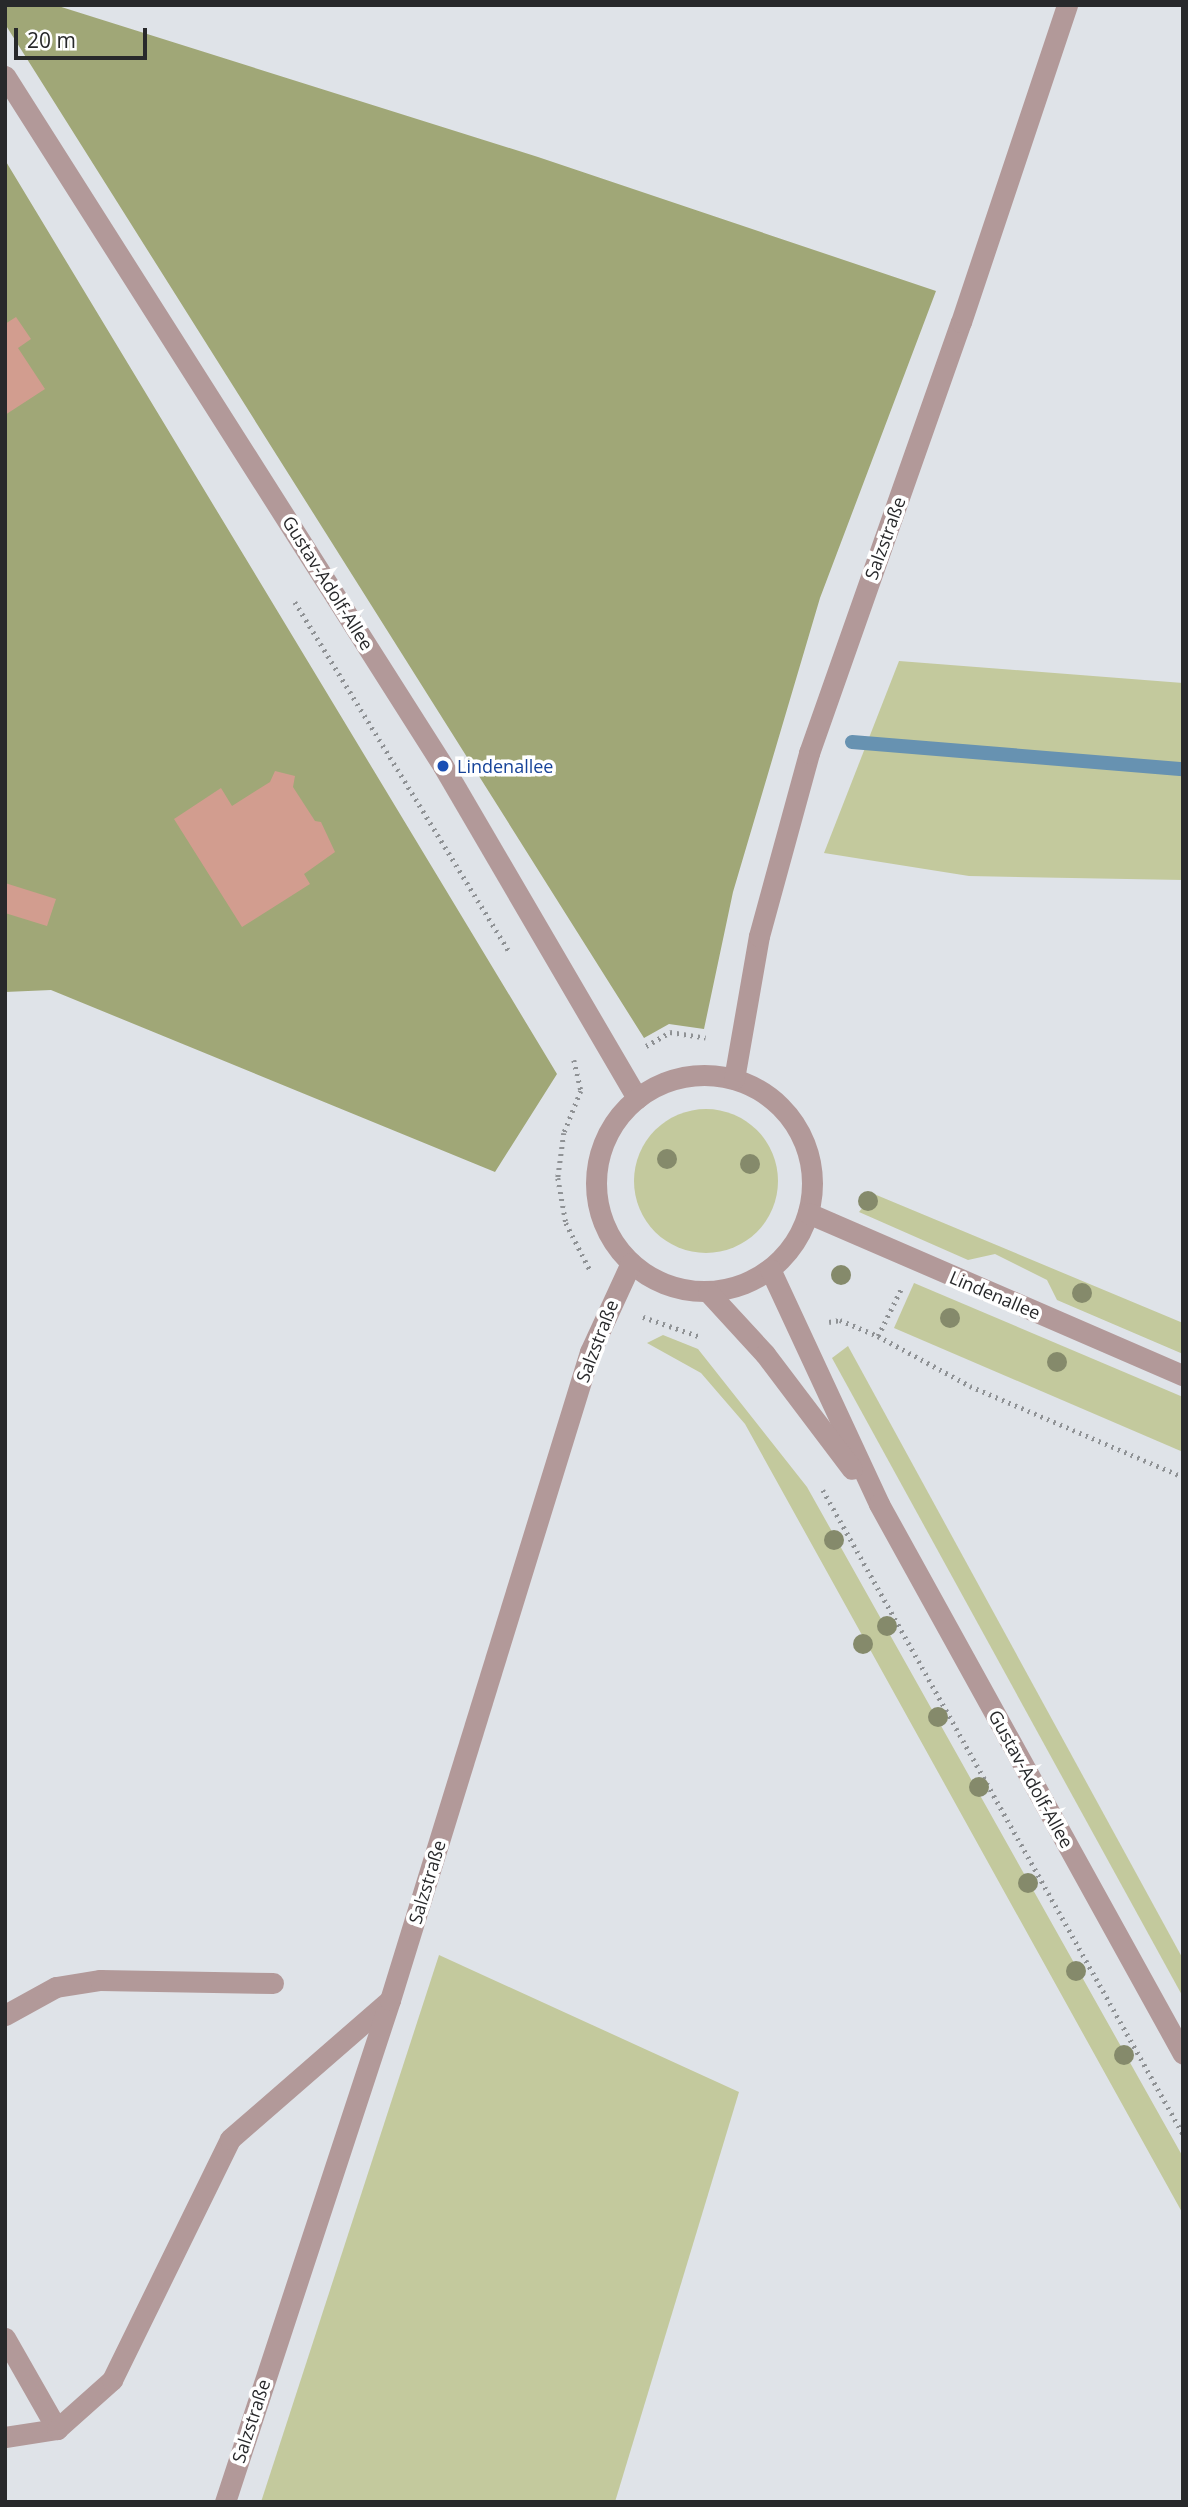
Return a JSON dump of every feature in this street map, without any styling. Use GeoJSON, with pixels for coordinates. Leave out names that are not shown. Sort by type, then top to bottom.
{"type":"FeatureCollection","features":[{"type":"Feature","properties":{"kind":"street","name":"Salzstraße"},"geometry":{"type":"LineString","coordinates":[[734,1079],[759,936],[809,752],[971,296],[1067,5]]}},
{"type":"Feature","properties":{"kind":"street","name":"Gustav-Adolf-Allee"},"geometry":{"type":"LineString","coordinates":[[5,76],[443,766],[637,1098]]}},
{"type":"Feature","properties":{"kind":"street"},"geometry":{"type":"LineString","coordinates":[[700,1075],[734,1079],[765,1093],[790,1117],[806,1146],[812,1179],[808,1213],[794,1244],[771,1269],[741,1285],[708,1292],[674,1288],[631,1263],[602,1221],[596,1187],[600,1153],[614,1123],[637,1098],[667,1081],[700,1075]]}},
{"type":"Feature","properties":{"kind":"street","name":"Lindenallee"},"geometry":{"type":"LineString","coordinates":[[808,1213],[1183,1375]]}},
{"type":"Feature","properties":{"kind":"street","name":"Salzstraße"},"geometry":{"type":"LineString","coordinates":[[225,2502],[390,2000],[586,1365],[631,1263]]}},
{"type":"Feature","properties":{"kind":"street","name":"Gustav-Adolf-Allee"},"geometry":{"type":"LineString","coordinates":[[771,1269],[879,1504],[1183,2054]]}},
{"type":"Feature","properties":{"kind":"street","name":"Gustav-Adolf-Allee"},"geometry":{"type":"LineString","coordinates":[[708,1292],[765,1354],[879,1504]]}},
{"type":"Feature","properties":{"kind":"street"},"geometry":{"type":"LineString","coordinates":[[5,2015],[56,1987],[100,1980],[211,1978],[273,1983]]}},
{"type":"Feature","properties":{"kind":"street"},"geometry":{"type":"LineString","coordinates":[[5,2437],[57,2429],[112,2380],[230,2139],[390,2000]]}},
{"type":"Feature","properties":{"kind":"street"},"geometry":{"type":"LineString","coordinates":[[5,2338],[57,2429]]}},
{"type":"Feature","properties":{"kind":"path"},"geometry":{"type":"LineString","coordinates":[[290,594],[515,962]]}},
{"type":"Feature","properties":{"kind":"path"},"geometry":{"type":"LineString","coordinates":[[617,1062],[670,1032],[709,1039]]}},
{"type":"Feature","properties":{"kind":"path"},"geometry":{"type":"LineString","coordinates":[[573,1057],[581,1091],[564,1133],[560,1189],[566,1223],[584,1264],[613,1299],[652,1322],[706,1340]]}},
{"type":"Feature","properties":{"kind":"path"},"geometry":{"type":"LineString","coordinates":[[916,1260],[878,1335],[970,1386],[1183,1477]]}},
{"type":"Feature","properties":{"kind":"path"},"geometry":{"type":"LineString","coordinates":[[820,1485],[1183,2134]]}},
{"type":"Feature","properties":{"kind":"green space"},"geometry":{"type":"Polygon","coordinates":[[[5,5],[55,5],[538,157],[936,291],[820,598],[733,892],[704,1029],[669,1024],[644,1038],[5,24],[5,5]]]}},
{"type":"Feature","properties":{"kind":"green space"},"geometry":{"type":"Polygon","coordinates":[[[5,160],[557,1074],[495,1172],[51,990],[5,992],[5,160]]]}},
{"type":"Feature","properties":{"kind":"green space"},"geometry":{"type":"Polygon","coordinates":[[[899,661],[1183,683],[1183,880],[969,876],[824,853],[899,661]]]}},
{"type":"Feature","properties":{"kind":"green space"},"geometry":{"type":"Polygon","coordinates":[[[706,1109],[734,1114],[757,1130],[773,1153],[778,1181],[773,1209],[757,1232],[734,1248],[706,1253],[678,1248],[655,1232],[639,1209],[634,1181],[639,1153],[655,1130],[678,1114],[706,1109]]]}},
{"type":"Feature","properties":{"kind":"green space"},"geometry":{"type":"Polygon","coordinates":[[[874,1194],[1183,1323],[1183,1354],[1057,1300],[1047,1280],[995,1254],[968,1260],[859,1212],[874,1194]]]}},
{"type":"Feature","properties":{"kind":"green space"},"geometry":{"type":"Polygon","coordinates":[[[914,1283],[1183,1397],[1183,1452],[894,1328],[914,1283]]]}},
{"type":"Feature","properties":{"kind":"green space"},"geometry":{"type":"Polygon","coordinates":[[[663,1335],[698,1349],[807,1487],[1183,2157],[1183,2214],[745,1424],[701,1373],[647,1343],[663,1335]]]}},
{"type":"Feature","properties":{"kind":"green space"},"geometry":{"type":"Polygon","coordinates":[[[848,1346],[1183,1959],[1183,1997],[832,1358],[848,1346]]]}},
{"type":"Feature","properties":{"kind":"green space"},"geometry":{"type":"Polygon","coordinates":[[[439,1955],[739,2092],[615,2502],[261,2502],[439,1955]]]}},
{"type":"Feature","properties":{"kind":"building"},"geometry":{"type":"Polygon","coordinates":[[[16,317],[31,339],[18,348],[45,389],[5,415],[5,324],[16,317]]]}},
{"type":"Feature","properties":{"kind":"building"},"geometry":{"type":"Polygon","coordinates":[[[275,771],[295,776],[293,787],[315,821],[321,822],[335,852],[304,874],[310,884],[242,927],[174,819],[221,788],[232,806],[270,782],[275,771]]]}},
{"type":"Feature","properties":{"kind":"building"},"geometry":{"type":"Polygon","coordinates":[[[5,883],[56,899],[47,926],[5,913],[5,883]]]}},
{"type":"Feature","properties":{"kind":"waterway"},"geometry":{"type":"LineString","coordinates":[[852,742],[1183,769]]}},
{"type":"Feature","properties":{"kind":"place","name":"Lindenallee"},"geometry":{"type":"Point","coordinates":[443,766]}}]}
